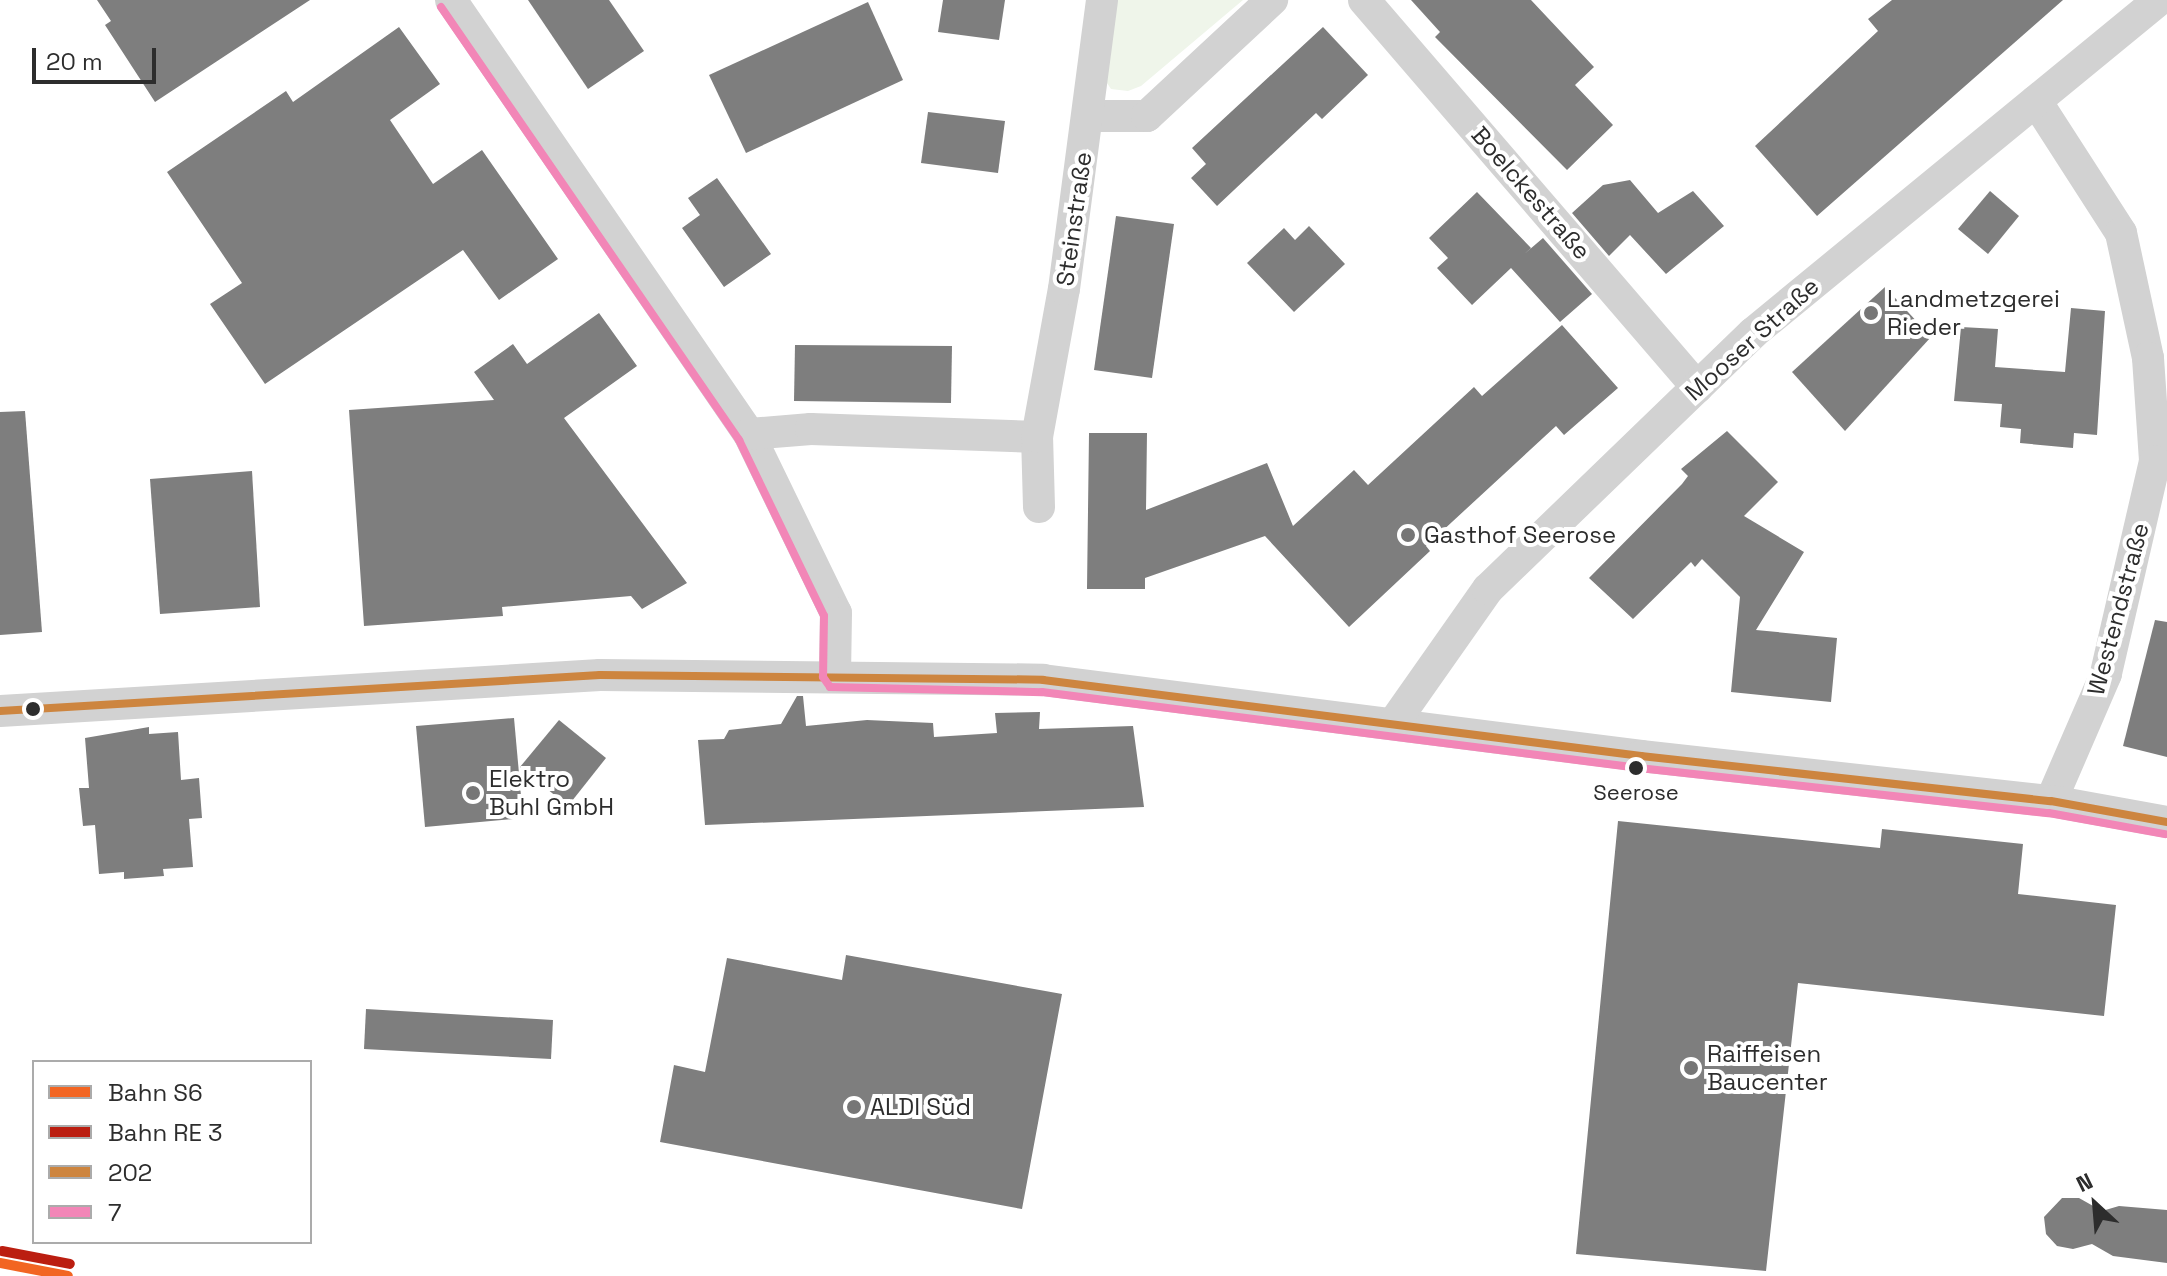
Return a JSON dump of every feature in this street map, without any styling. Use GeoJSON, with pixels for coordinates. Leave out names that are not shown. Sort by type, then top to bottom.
{"type":"FeatureCollection","features":[{"type":"Feature","properties":{"kind":"street"},"geometry":{"type":"LineString","coordinates":[[451,0],[749,434],[836,613],[835,676]]}},
{"type":"Feature","properties":{"kind":"street","name":"Steinstraße"},"geometry":{"type":"LineString","coordinates":[[1039,507],[1037,437],[1089,116],[1102,0]]}},
{"type":"Feature","properties":{"kind":"street"},"geometry":{"type":"LineString","coordinates":[[1089,116],[1147,116],[1272,0]]}},
{"type":"Feature","properties":{"kind":"street","name":"Boelckestraße"},"geometry":{"type":"LineString","coordinates":[[1364,0],[1697,387]]}},
{"type":"Feature","properties":{"kind":"street","name":"Mooser Straße"},"geometry":{"type":"LineString","coordinates":[[1393,724],[1488,589],[1753,333],[2159,0]]}},
{"type":"Feature","properties":{"kind":"street","name":"Westendstraße"},"geometry":{"type":"LineString","coordinates":[[2036,101],[2121,233],[2148,358],[2161,461],[2106,674],[2051,801]]}},
{"type":"Feature","properties":{"kind":"street"},"geometry":{"type":"LineString","coordinates":[[749,434],[811,429],[1037,437]]}},
{"type":"Feature","properties":{"kind":"street"},"geometry":{"type":"LineString","coordinates":[[0,711],[600,675],[1043,680],[2051,801],[2167,822]]}},
{"type":"Feature","properties":{"kind":"shaded area"},"geometry":{"type":"Polygon","coordinates":[[[1111,0],[1243,0],[1141,86],[1128,91],[1111,89],[1103,77],[1111,0]]]}},
{"type":"Feature","properties":{"kind":"building"},"geometry":{"type":"Polygon","coordinates":[[[97,0],[310,0],[155,102],[105,25],[111,21],[97,0]]]}},
{"type":"Feature","properties":{"kind":"building"},"geometry":{"type":"Polygon","coordinates":[[[528,0],[609,0],[644,51],[588,89],[528,0]]]}},
{"type":"Feature","properties":{"kind":"building"},"geometry":{"type":"Polygon","coordinates":[[[943,0],[1005,0],[999,40],[938,32],[943,0]]]}},
{"type":"Feature","properties":{"kind":"building"},"geometry":{"type":"Polygon","coordinates":[[[1411,0],[1531,0],[1594,67],[1575,85],[1613,125],[1567,170],[1435,37],[1440,32],[1411,0]]]}},
{"type":"Feature","properties":{"kind":"building"},"geometry":{"type":"Polygon","coordinates":[[[1892,0],[2063,0],[1817,216],[1755,146],[1878,31],[1868,19],[1892,0]]]}},
{"type":"Feature","properties":{"kind":"building"},"geometry":{"type":"Polygon","coordinates":[[[868,2],[903,80],[746,153],[709,75],[868,2]]]}},
{"type":"Feature","properties":{"kind":"building"},"geometry":{"type":"Polygon","coordinates":[[[399,27],[440,84],[390,120],[433,184],[482,150],[558,259],[499,300],[463,250],[265,384],[210,304],[242,283],[167,172],[286,91],[293,102],[399,27]]]}},
{"type":"Feature","properties":{"kind":"building"},"geometry":{"type":"Polygon","coordinates":[[[1323,27],[1368,75],[1322,119],[1316,113],[1217,206],[1191,178],[1206,164],[1192,148],[1323,27]]]}},
{"type":"Feature","properties":{"kind":"building"},"geometry":{"type":"Polygon","coordinates":[[[928,112],[1005,121],[998,173],[921,163],[928,112]]]}},
{"type":"Feature","properties":{"kind":"building"},"geometry":{"type":"Polygon","coordinates":[[[717,178],[771,254],[724,287],[682,228],[700,215],[688,198],[717,178]]]}},
{"type":"Feature","properties":{"kind":"building"},"geometry":{"type":"Polygon","coordinates":[[[1630,180],[1658,213],[1693,191],[1724,226],[1666,274],[1630,235],[1609,256],[1572,213],[1603,185],[1630,180]]]}},
{"type":"Feature","properties":{"kind":"building"},"geometry":{"type":"Polygon","coordinates":[[[1990,191],[2019,216],[1988,254],[1958,229],[1990,191]]]}},
{"type":"Feature","properties":{"kind":"building"},"geometry":{"type":"Polygon","coordinates":[[[1477,192],[1531,248],[1523,255],[1543,238],[1592,294],[1560,322],[1511,268],[1472,305],[1437,268],[1448,258],[1429,238],[1477,192]]]}},
{"type":"Feature","properties":{"kind":"building"},"geometry":{"type":"Polygon","coordinates":[[[1116,216],[1174,224],[1152,378],[1094,370],[1116,216]]]}},
{"type":"Feature","properties":{"kind":"building"},"geometry":{"type":"Polygon","coordinates":[[[1309,226],[1345,264],[1294,312],[1247,263],[1284,228],[1295,240],[1309,226]]]}},
{"type":"Feature","properties":{"kind":"building"},"geometry":{"type":"Polygon","coordinates":[[[1885,287],[1931,337],[1845,431],[1792,372],[1885,287]]]}},
{"type":"Feature","properties":{"kind":"building"},"geometry":{"type":"Polygon","coordinates":[[[2071,308],[2105,311],[2097,435],[2074,433],[2073,448],[2020,443],[2021,429],[2000,427],[2002,404],[1954,401],[1961,327],[1998,329],[1995,367],[2065,372],[2071,308]]]}},
{"type":"Feature","properties":{"kind":"building"},"geometry":{"type":"Polygon","coordinates":[[[599,313],[637,366],[564,418],[687,583],[642,609],[631,596],[502,607],[503,616],[364,626],[349,410],[494,400],[474,372],[513,344],[527,364],[599,313]]]}},
{"type":"Feature","properties":{"kind":"building"},"geometry":{"type":"Polygon","coordinates":[[[1562,325],[1618,388],[1564,435],[1556,426],[1426,546],[1430,551],[1349,627],[1265,536],[1145,578],[1145,589],[1087,589],[1089,433],[1147,433],[1146,510],[1267,463],[1293,526],[1354,470],[1368,485],[1474,387],[1482,396],[1562,325]]]}},
{"type":"Feature","properties":{"kind":"building"},"geometry":{"type":"Polygon","coordinates":[[[795,345],[952,346],[951,403],[794,401],[795,345]]]}},
{"type":"Feature","properties":{"kind":"building"},"geometry":{"type":"Polygon","coordinates":[[[25,411],[42,632],[0,635],[0,412],[25,411]]]}},
{"type":"Feature","properties":{"kind":"building"},"geometry":{"type":"Polygon","coordinates":[[[1727,431],[1778,482],[1744,516],[1804,552],[1756,630],[1837,638],[1831,702],[1731,692],[1740,597],[1702,559],[1695,567],[1691,562],[1633,619],[1589,578],[1682,484],[1688,476],[1681,469],[1727,431]]]}},
{"type":"Feature","properties":{"kind":"building"},"geometry":{"type":"Polygon","coordinates":[[[252,471],[260,607],[160,614],[150,479],[252,471]]]}},
{"type":"Feature","properties":{"kind":"building"},"geometry":{"type":"Polygon","coordinates":[[[2155,620],[2167,622],[2167,757],[2123,746],[2155,620]]]}},
{"type":"Feature","properties":{"kind":"building"},"geometry":{"type":"Polygon","coordinates":[[[797,696],[803,696],[806,726],[867,720],[933,723],[934,737],[997,733],[995,713],[1040,712],[1039,729],[1133,726],[1144,807],[705,825],[698,740],[724,739],[729,730],[781,724],[797,696]]]}},
{"type":"Feature","properties":{"kind":"building","name":"Elektro Buhl GmbH"},"geometry":{"type":"Polygon","coordinates":[[[514,718],[523,818],[425,827],[416,726],[514,718]]]}},
{"type":"Feature","properties":{"kind":"building"},"geometry":{"type":"Polygon","coordinates":[[[559,720],[606,758],[568,806],[520,767],[559,720]]]}},
{"type":"Feature","properties":{"kind":"building"},"geometry":{"type":"Polygon","coordinates":[[[149,727],[149,734],[178,732],[181,780],[199,778],[202,818],[189,819],[193,867],[163,869],[164,876],[124,879],[124,872],[99,874],[95,825],[83,826],[79,788],[89,788],[85,738],[149,727]]]}},
{"type":"Feature","properties":{"kind":"building"},"geometry":{"type":"Polygon","coordinates":[[[1618,821],[1880,848],[1882,829],[2023,844],[2018,894],[2116,905],[2104,1016],[1798,983],[1766,1271],[1576,1254],[1618,821]]]}},
{"type":"Feature","properties":{"kind":"building","name":"ALDI Süd"},"geometry":{"type":"Polygon","coordinates":[[[846,955],[1062,994],[1022,1209],[660,1142],[674,1065],[705,1072],[727,958],[842,980],[846,955]]]}},
{"type":"Feature","properties":{"kind":"building"},"geometry":{"type":"Polygon","coordinates":[[[366,1009],[553,1020],[551,1059],[364,1049],[366,1009]]]}},
{"type":"Feature","properties":{"kind":"building"},"geometry":{"type":"Polygon","coordinates":[[[2062,1198],[2079,1198],[2102,1211],[2119,1206],[2167,1210],[2167,1263],[2113,1256],[2092,1244],[2073,1249],[2057,1246],[2046,1234],[2044,1217],[2062,1198]]]}},
{"type":"Feature","properties":{"kind":"rail line","name":"S6"},"geometry":{"type":"LineString","coordinates":[[0,1263],[68,1276]]}},
{"type":"Feature","properties":{"kind":"transit line","name":"7"},"geometry":{"type":"LineString","coordinates":[[441,7],[739,440],[824,616],[823,677],[830,687],[1042,692],[1639,768],[2049,813],[2165,834]]}},
{"type":"Feature","properties":{"kind":"transit line","name":"202"},"geometry":{"type":"LineString","coordinates":[[0,711],[600,675],[1043,680],[1641,756],[2051,801],[2167,822]]}},
{"type":"Feature","properties":{"kind":"transit line"},"geometry":{"type":"LineString","coordinates":[[2,1251],[70,1264]]}},
{"type":"Feature","properties":{"kind":"place","name":"Landmetzgerei Rieder"},"geometry":{"type":"Point","coordinates":[1871,313]}},
{"type":"Feature","properties":{"kind":"place","name":"Gasthof Seerose"},"geometry":{"type":"Point","coordinates":[1408,535]}},
{"type":"Feature","properties":{"kind":"place","name":"Seerose"},"geometry":{"type":"Point","coordinates":[1636,768]}},
{"type":"Feature","properties":{"kind":"place","name":"Elektro Buhl GmbH"},"geometry":{"type":"Point","coordinates":[473,793]}},
{"type":"Feature","properties":{"kind":"place","name":"Raiffeisen Baucenter"},"geometry":{"type":"Point","coordinates":[1691,1068]}},
{"type":"Feature","properties":{"kind":"place","name":"ALDI Süd"},"geometry":{"type":"Point","coordinates":[854,1107]}}]}
